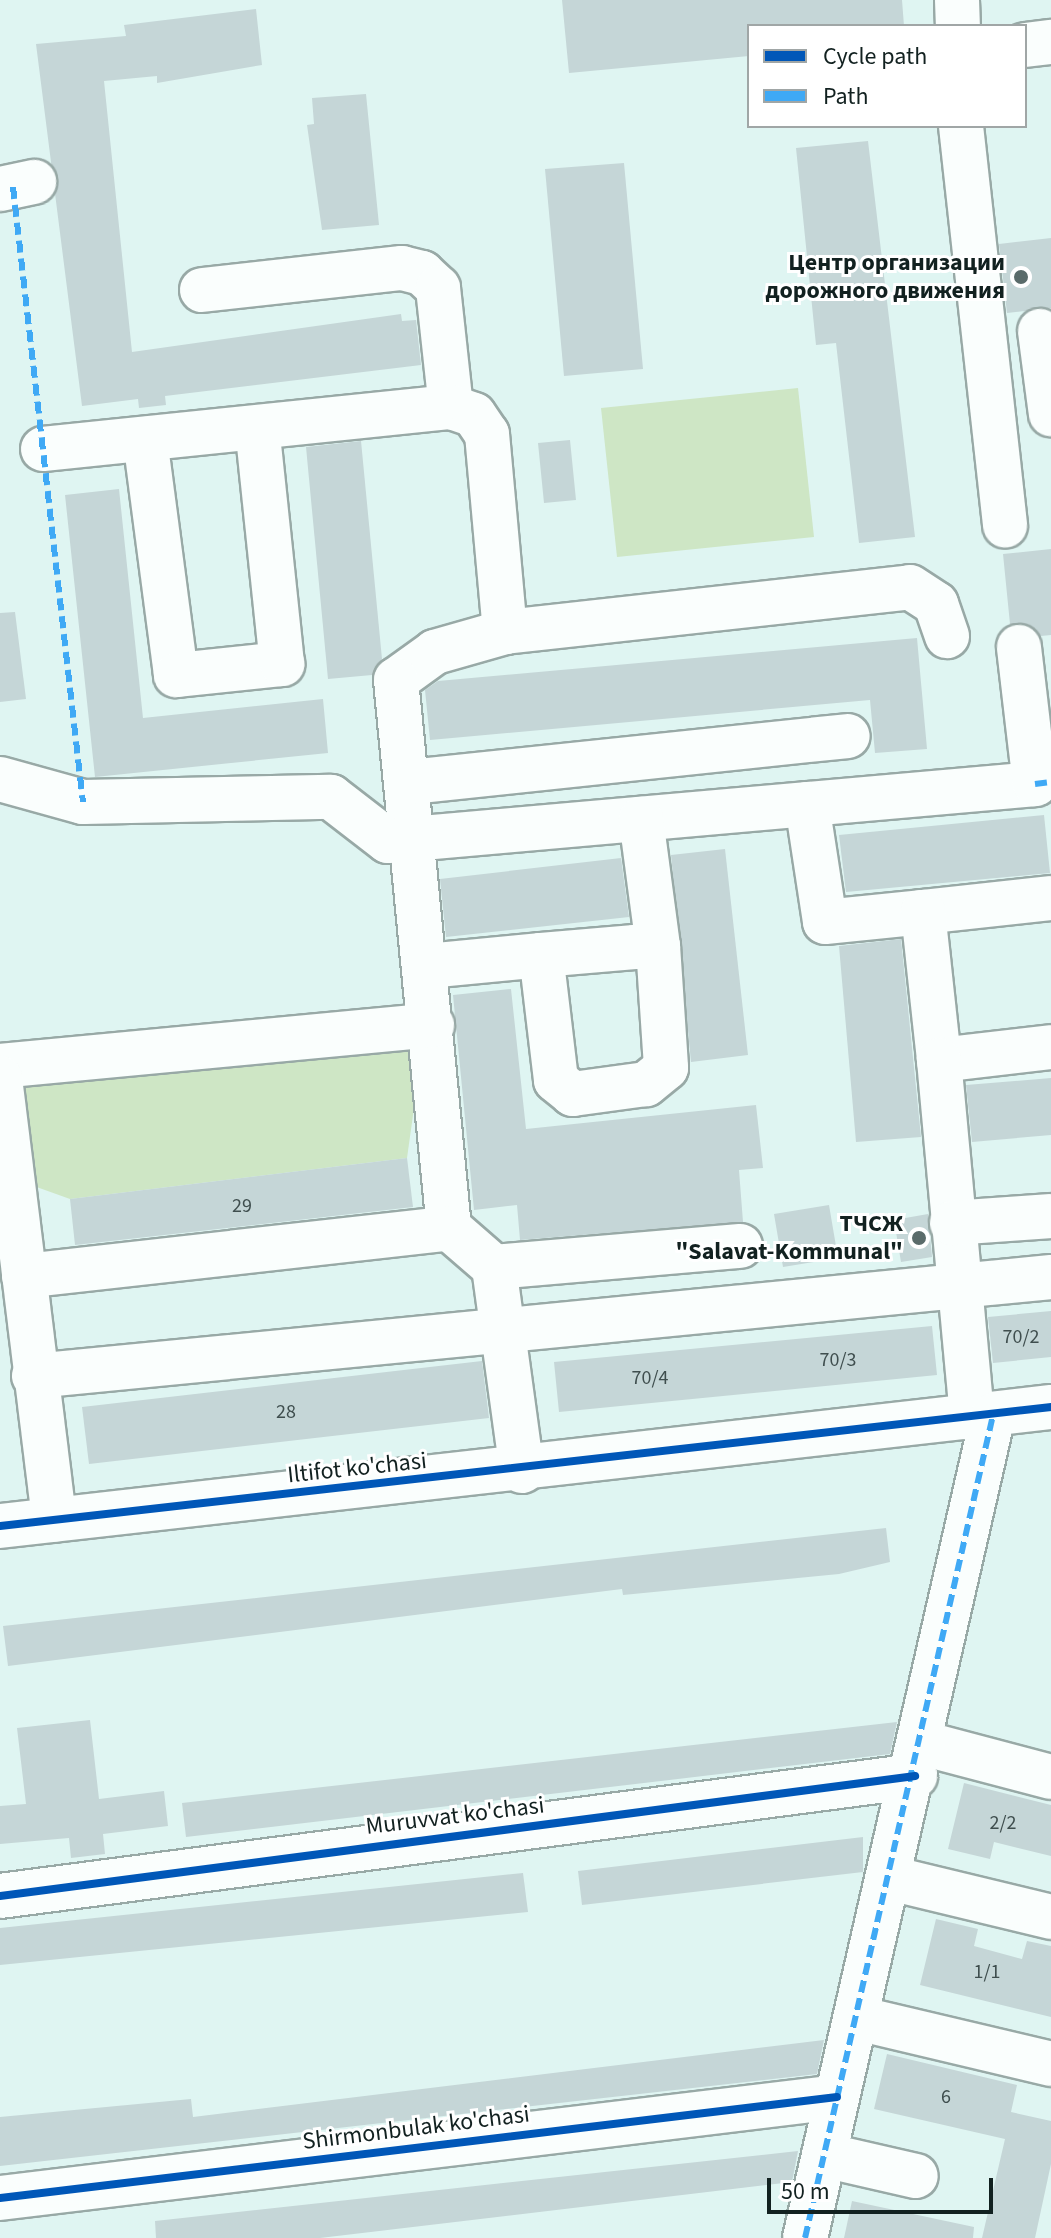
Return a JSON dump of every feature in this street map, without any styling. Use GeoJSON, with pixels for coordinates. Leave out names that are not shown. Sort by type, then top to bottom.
{"type":"FeatureCollection","features":[{"type":"Feature","properties":{"kind":"street"},"geometry":{"type":"LineString","coordinates":[[957,0],[958,24]]}},
{"type":"Feature","properties":{"kind":"street"},"geometry":{"type":"LineString","coordinates":[[1027,45],[1051,42]]}},
{"type":"Feature","properties":{"kind":"street"},"geometry":{"type":"LineString","coordinates":[[961,128],[1005,526]]}},
{"type":"Feature","properties":{"kind":"street"},"geometry":{"type":"LineString","coordinates":[[202,290],[402,268],[422,273],[438,288],[451,407]]}},
{"type":"Feature","properties":{"kind":"street"},"geometry":{"type":"LineString","coordinates":[[983,338],[1046,330],[1051,414]]}},
{"type":"Feature","properties":{"kind":"street"},"geometry":{"type":"LineString","coordinates":[[43,449],[451,407],[474,415],[487,434],[505,632]]}},
{"type":"Feature","properties":{"kind":"street"},"geometry":{"type":"LineString","coordinates":[[145,439],[176,675],[282,664],[257,428]]}},
{"type":"Feature","properties":{"kind":"street"},"geometry":{"type":"LineString","coordinates":[[522,1471],[506,1333],[494,1267],[449,1228],[416,839],[396,680],[435,652],[505,632],[910,587],[936,604],[947,636]]}},
{"type":"Feature","properties":{"kind":"street"},"geometry":{"type":"LineString","coordinates":[[0,779],[83,802],[331,797],[388,841],[807,804],[1043,787],[1019,647]]}},
{"type":"Feature","properties":{"kind":"street"},"geometry":{"type":"LineString","coordinates":[[410,782],[848,736]]}},
{"type":"Feature","properties":{"kind":"street"},"geometry":{"type":"LineString","coordinates":[[807,804],[825,922],[1051,898]]}},
{"type":"Feature","properties":{"kind":"street"},"geometry":{"type":"LineString","coordinates":[[541,955],[556,1080],[573,1094],[646,1084],[666,1068],[658,946],[641,819]]}},
{"type":"Feature","properties":{"kind":"street"},"geometry":{"type":"LineString","coordinates":[[805,2238],[918,1760],[982,1417],[957,1286],[939,1060],[923,912]]}},
{"type":"Feature","properties":{"kind":"street"},"geometry":{"type":"LineString","coordinates":[[427,966],[658,946]]}},
{"type":"Feature","properties":{"kind":"street"},"geometry":{"type":"LineString","coordinates":[[0,1066],[432,1025]]}},
{"type":"Feature","properties":{"kind":"street"},"geometry":{"type":"LineString","coordinates":[[939,1060],[1051,1047]]}},
{"type":"Feature","properties":{"kind":"street"},"geometry":{"type":"LineString","coordinates":[[0,1078],[54,1520]]}},
{"type":"Feature","properties":{"kind":"street"},"geometry":{"type":"LineString","coordinates":[[952,1223],[1051,1216]]}},
{"type":"Feature","properties":{"kind":"street"},"geometry":{"type":"LineString","coordinates":[[24,1276],[449,1228]]}},
{"type":"Feature","properties":{"kind":"street"},"geometry":{"type":"LineString","coordinates":[[494,1267],[740,1246]]}},
{"type":"Feature","properties":{"kind":"street"},"geometry":{"type":"LineString","coordinates":[[34,1376],[506,1333],[1051,1277]]}},
{"type":"Feature","properties":{"kind":"street","name":"Iltifot ko'chasi"},"geometry":{"type":"LineString","coordinates":[[0,1526],[522,1471],[1051,1407]]}},
{"type":"Feature","properties":{"kind":"street"},"geometry":{"type":"LineString","coordinates":[[918,1760],[1051,1777]]}},
{"type":"Feature","properties":{"kind":"street","name":"Muruvvat ko'chasi"},"geometry":{"type":"LineString","coordinates":[[0,1896],[918,1760]]}},
{"type":"Feature","properties":{"kind":"street"},"geometry":{"type":"LineString","coordinates":[[890,1878],[1051,1917]]}},
{"type":"Feature","properties":{"kind":"street"},"geometry":{"type":"LineString","coordinates":[[878,2023],[1051,2064]]}},
{"type":"Feature","properties":{"kind":"street","name":"Shirmonbulak ko'chasi"},"geometry":{"type":"LineString","coordinates":[[0,2198],[837,2097]]}},
{"type":"Feature","properties":{"kind":"street"},"geometry":{"type":"LineString","coordinates":[[824,2155],[916,2176]]}},
{"type":"Feature","properties":{"kind":"green space"},"geometry":{"type":"Polygon","coordinates":[[[798,388],[814,537],[617,557],[601,408],[798,388]]]}},
{"type":"Feature","properties":{"kind":"green space"},"geometry":{"type":"Polygon","coordinates":[[[424,1037],[407,1158],[70,1199],[31,1185],[11,1075],[424,1037]]]}},
{"type":"Feature","properties":{"kind":"building"},"geometry":{"type":"Polygon","coordinates":[[[562,0],[902,0],[904,24],[747,24],[747,56],[569,73],[562,0]]]}},
{"type":"Feature","properties":{"kind":"building"},"geometry":{"type":"Polygon","coordinates":[[[256,9],[262,65],[157,83],[157,76],[104,81],[132,352],[401,314],[402,321],[416,320],[421,365],[165,396],[166,405],[139,408],[138,399],[82,406],[36,44],[126,36],[124,25],[256,9]]]}},
{"type":"Feature","properties":{"kind":"building"},"geometry":{"type":"Polygon","coordinates":[[[366,94],[379,225],[322,230],[307,125],[314,124],[312,98],[366,94]]]}},
{"type":"Feature","properties":{"kind":"building"},"geometry":{"type":"Polygon","coordinates":[[[868,141],[915,537],[859,543],[836,343],[816,345],[796,148],[868,141]]]}},
{"type":"Feature","properties":{"kind":"building"},"geometry":{"type":"Polygon","coordinates":[[[624,163],[643,369],[564,376],[545,169],[624,163]]]}},
{"type":"Feature","properties":{"kind":"building","name":"Центр организации дорожного движения"},"geometry":{"type":"Polygon","coordinates":[[[1051,238],[1051,308],[1007,313],[999,244],[1051,238]]]}},
{"type":"Feature","properties":{"kind":"building"},"geometry":{"type":"Polygon","coordinates":[[[570,440],[576,500],[544,503],[538,443],[570,440]]]}},
{"type":"Feature","properties":{"kind":"building"},"geometry":{"type":"Polygon","coordinates":[[[361,441],[382,659],[372,675],[328,679],[306,447],[361,441]]]}},
{"type":"Feature","properties":{"kind":"building"},"geometry":{"type":"Polygon","coordinates":[[[119,489],[143,718],[323,699],[328,753],[95,777],[65,495],[119,489]]]}},
{"type":"Feature","properties":{"kind":"building"},"geometry":{"type":"Polygon","coordinates":[[[1051,549],[1051,635],[1041,636],[1028,624],[1010,624],[1003,554],[1051,549]]]}},
{"type":"Feature","properties":{"kind":"building"},"geometry":{"type":"Polygon","coordinates":[[[15,612],[26,699],[0,702],[0,613],[15,612]]]}},
{"type":"Feature","properties":{"kind":"building"},"geometry":{"type":"Polygon","coordinates":[[[917,638],[927,749],[875,753],[870,700],[430,740],[425,690],[438,681],[917,638]]]}},
{"type":"Feature","properties":{"kind":"building"},"geometry":{"type":"Polygon","coordinates":[[[1044,815],[1050,873],[846,892],[839,835],[1044,815]]]}},
{"type":"Feature","properties":{"kind":"building"},"geometry":{"type":"Polygon","coordinates":[[[725,849],[748,1055],[691,1062],[671,855],[725,849]]]}},
{"type":"Feature","properties":{"kind":"building"},"geometry":{"type":"Polygon","coordinates":[[[621,858],[629,917],[446,937],[440,879],[621,858]]]}},
{"type":"Feature","properties":{"kind":"building"},"geometry":{"type":"Polygon","coordinates":[[[901,939],[921,1137],[856,1142],[839,946],[901,939]]]}},
{"type":"Feature","properties":{"kind":"building"},"geometry":{"type":"Polygon","coordinates":[[[511,989],[526,1129],[756,1105],[763,1168],[739,1170],[743,1222],[520,1240],[517,1205],[474,1210],[453,995],[511,989]]]}},
{"type":"Feature","properties":{"kind":"building"},"geometry":{"type":"Polygon","coordinates":[[[1051,1078],[1051,1135],[972,1142],[966,1085],[1051,1078]]]}},
{"type":"Feature","properties":{"kind":"building"},"geometry":{"type":"Polygon","coordinates":[[[407,1158],[413,1207],[75,1245],[70,1199],[407,1158]]]}},
{"type":"Feature","properties":{"kind":"building"},"geometry":{"type":"Polygon","coordinates":[[[829,1205],[838,1258],[783,1267],[774,1214],[829,1205]]]}},
{"type":"Feature","properties":{"kind":"building","name":"ТЧСЖ \"Salavat-Kommunal\""},"geometry":{"type":"Polygon","coordinates":[[[928,1214],[932,1257],[901,1262],[894,1220],[928,1214]]]}},
{"type":"Feature","properties":{"kind":"building"},"geometry":{"type":"Polygon","coordinates":[[[1051,1311],[1051,1357],[993,1363],[988,1317],[1051,1311]]]}},
{"type":"Feature","properties":{"kind":"building"},"geometry":{"type":"Polygon","coordinates":[[[932,1326],[937,1375],[559,1412],[554,1362],[932,1326]]]}},
{"type":"Feature","properties":{"kind":"building"},"geometry":{"type":"Polygon","coordinates":[[[482,1361],[489,1418],[89,1464],[82,1407],[482,1361]]]}},
{"type":"Feature","properties":{"kind":"building"},"geometry":{"type":"Polygon","coordinates":[[[886,1528],[890,1562],[839,1574],[623,1595],[622,1589],[8,1666],[3,1626],[886,1528]]]}},
{"type":"Feature","properties":{"kind":"building"},"geometry":{"type":"Polygon","coordinates":[[[90,1720],[99,1799],[164,1791],[168,1826],[103,1834],[105,1854],[71,1858],[69,1838],[0,1844],[0,1806],[26,1804],[17,1728],[90,1720]]]}},
{"type":"Feature","properties":{"kind":"building"},"geometry":{"type":"Polygon","coordinates":[[[897,1722],[890,1754],[186,1837],[182,1803],[897,1722]]]}},
{"type":"Feature","properties":{"kind":"building"},"geometry":{"type":"Polygon","coordinates":[[[964,1783],[1051,1805],[1051,1856],[994,1842],[990,1859],[948,1849],[964,1783]]]}},
{"type":"Feature","properties":{"kind":"building"},"geometry":{"type":"Polygon","coordinates":[[[863,1837],[863,1872],[582,1905],[578,1871],[863,1837]]]}},
{"type":"Feature","properties":{"kind":"building"},"geometry":{"type":"Polygon","coordinates":[[[523,1873],[528,1912],[0,1965],[0,1928],[523,1873]]]}},
{"type":"Feature","properties":{"kind":"building"},"geometry":{"type":"Polygon","coordinates":[[[936,1919],[978,1929],[974,1946],[1022,1959],[1027,1941],[1051,1946],[1051,2017],[920,1985],[936,1919]]]}},
{"type":"Feature","properties":{"kind":"building"},"geometry":{"type":"Polygon","coordinates":[[[824,2040],[817,2074],[0,2166],[0,2117],[191,2099],[193,2117],[824,2040]]]}},
{"type":"Feature","properties":{"kind":"building"},"geometry":{"type":"Polygon","coordinates":[[[887,2054],[1017,2085],[1011,2112],[1051,2121],[1051,2164],[1035,2238],[982,2238],[1005,2139],[874,2109],[887,2054]]]}},
{"type":"Feature","properties":{"kind":"building"},"geometry":{"type":"Polygon","coordinates":[[[798,2151],[792,2182],[320,2238],[156,2238],[155,2221],[798,2151]]]}},
{"type":"Feature","properties":{"kind":"building"},"geometry":{"type":"Polygon","coordinates":[[[852,2201],[974,2227],[973,2238],[844,2238],[852,2201]]]}},
{"type":"Feature","properties":{"kind":"marked path"},"geometry":{"type":"LineString","coordinates":[[13,187],[83,802]]}},
{"type":"Feature","properties":{"kind":"marked path"},"geometry":{"type":"LineString","coordinates":[[1035,784],[1051,782]]}},
{"type":"Feature","properties":{"kind":"marked path"},"geometry":{"type":"LineString","coordinates":[[805,2238],[993,1415]]}},
{"type":"Feature","properties":{"kind":"cycle path"},"geometry":{"type":"LineString","coordinates":[[0,1526],[1051,1407]]}},
{"type":"Feature","properties":{"kind":"cycle path"},"geometry":{"type":"LineString","coordinates":[[0,1896],[915,1776]]}},
{"type":"Feature","properties":{"kind":"cycle path"},"geometry":{"type":"LineString","coordinates":[[0,2198],[837,2097]]}},
{"type":"Feature","properties":{"kind":"place","name":"Центр организации дорожного движения"},"geometry":{"type":"Point","coordinates":[1021,277]}},
{"type":"Feature","properties":{"kind":"place","name":"ТЧСЖ \"Salavat-Kommunal\""},"geometry":{"type":"Point","coordinates":[919,1238]}}]}
